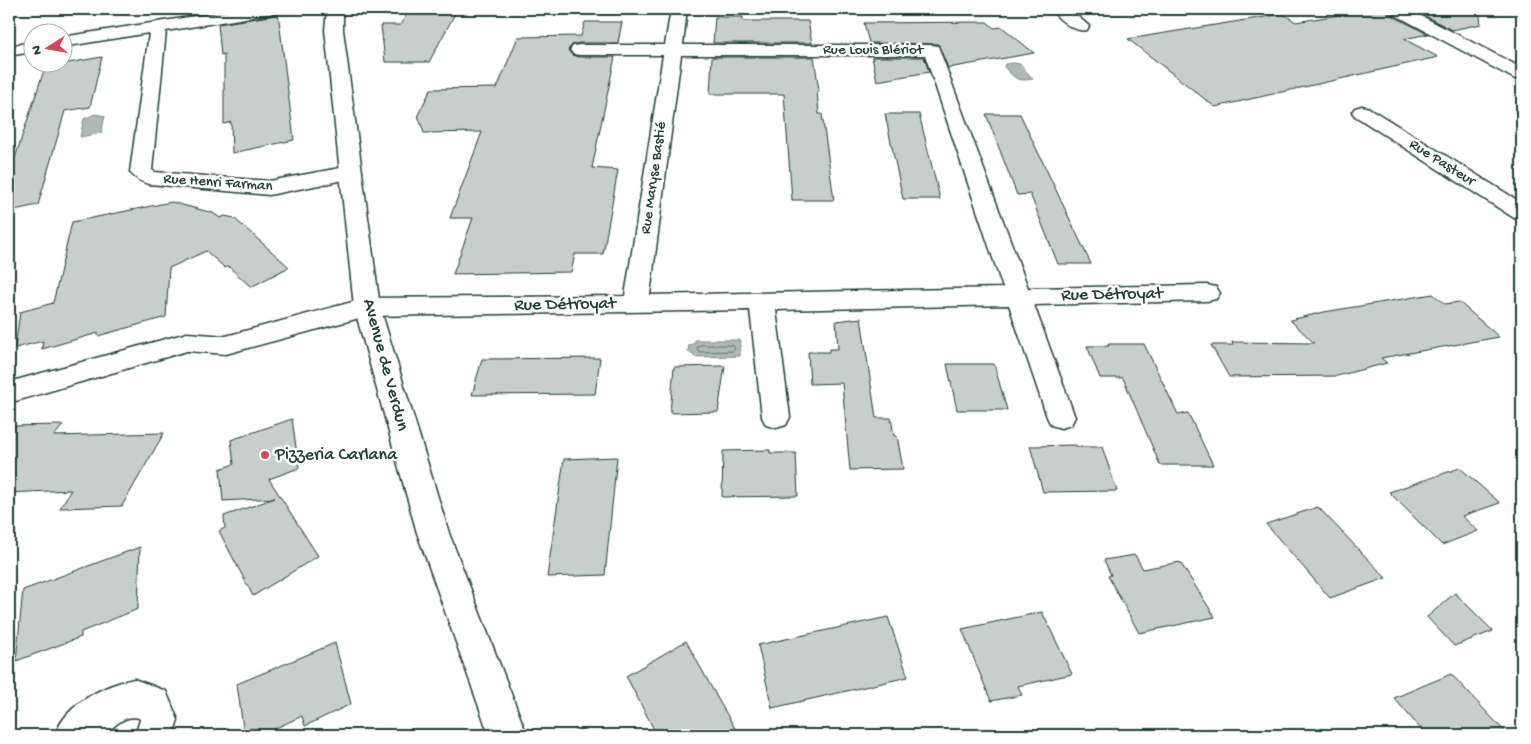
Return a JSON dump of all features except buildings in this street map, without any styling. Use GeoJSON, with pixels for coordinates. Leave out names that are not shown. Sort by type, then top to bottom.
{"type":"FeatureCollection","features":[{"type":"Feature","properties":{"kind":"street"},"geometry":{"type":"LineString","coordinates":[[72,40],[270,9]]}},
{"type":"Feature","properties":{"kind":"street","name":"Avenue de Verdun"},"geometry":{"type":"LineString","coordinates":[[335,9],[334,30],[367,307],[433,533],[508,735]]}},
{"type":"Feature","properties":{"kind":"street","name":"Rue Maryse Bastié"},"geometry":{"type":"LineString","coordinates":[[636,304],[679,9]]}},
{"type":"Feature","properties":{"kind":"street"},"geometry":{"type":"LineString","coordinates":[[1060,9],[1081,26]]}},
{"type":"Feature","properties":{"kind":"street"},"geometry":{"type":"LineString","coordinates":[[1396,9],[1522,75]]}},
{"type":"Feature","properties":{"kind":"street","name":"Rue Henri Farman"},"geometry":{"type":"LineString","coordinates":[[158,27],[141,172],[149,178],[270,188],[351,172]]}},
{"type":"Feature","properties":{"kind":"street"},"geometry":{"type":"LineString","coordinates":[[9,51],[22,49]]}},
{"type":"Feature","properties":{"kind":"street"},"geometry":{"type":"LineString","coordinates":[[579,50],[673,51]]}},
{"type":"Feature","properties":{"kind":"street","name":"Rue Louis Blériot"},"geometry":{"type":"LineString","coordinates":[[673,51],[932,50],[1017,296]]}},
{"type":"Feature","properties":{"kind":"street","name":"Rue Pasteur"},"geometry":{"type":"LineString","coordinates":[[1362,112],[1522,213]]}},
{"type":"Feature","properties":{"kind":"street","name":"Rue Détroyat"},"geometry":{"type":"LineString","coordinates":[[9,393],[186,342],[226,345],[367,307],[762,302],[1207,292]]}},
{"type":"Feature","properties":{"kind":"street"},"geometry":{"type":"LineString","coordinates":[[1017,296],[1061,417]]}},
{"type":"Feature","properties":{"kind":"street"},"geometry":{"type":"LineString","coordinates":[[762,302],[776,417]]}},
{"type":"Feature","properties":{"kind":"street"},"geometry":{"type":"LineString","coordinates":[[74,735],[92,716],[114,704],[134,698],[152,704],[159,720],[154,735]]}},
{"type":"Feature","properties":{"kind":"water"},"geometry":{"type":"Polygon","coordinates":[[[1005,64],[1020,64],[1033,79],[1019,79],[1004,67],[1005,64]]]}},
{"type":"Feature","properties":{"kind":"water"},"geometry":{"type":"Polygon","coordinates":[[[95,114],[105,116],[101,133],[80,137],[84,119],[95,114]]]}},
{"type":"Feature","properties":{"kind":"water"},"geometry":{"type":"Polygon","coordinates":[[[695,340],[740,340],[740,356],[694,357],[694,354],[688,352],[689,345],[695,343],[695,340]]]}},
{"type":"Feature","properties":{"kind":"place","name":"Pizzeria Carlana"},"geometry":{"type":"Point","coordinates":[265,455]}}]}
